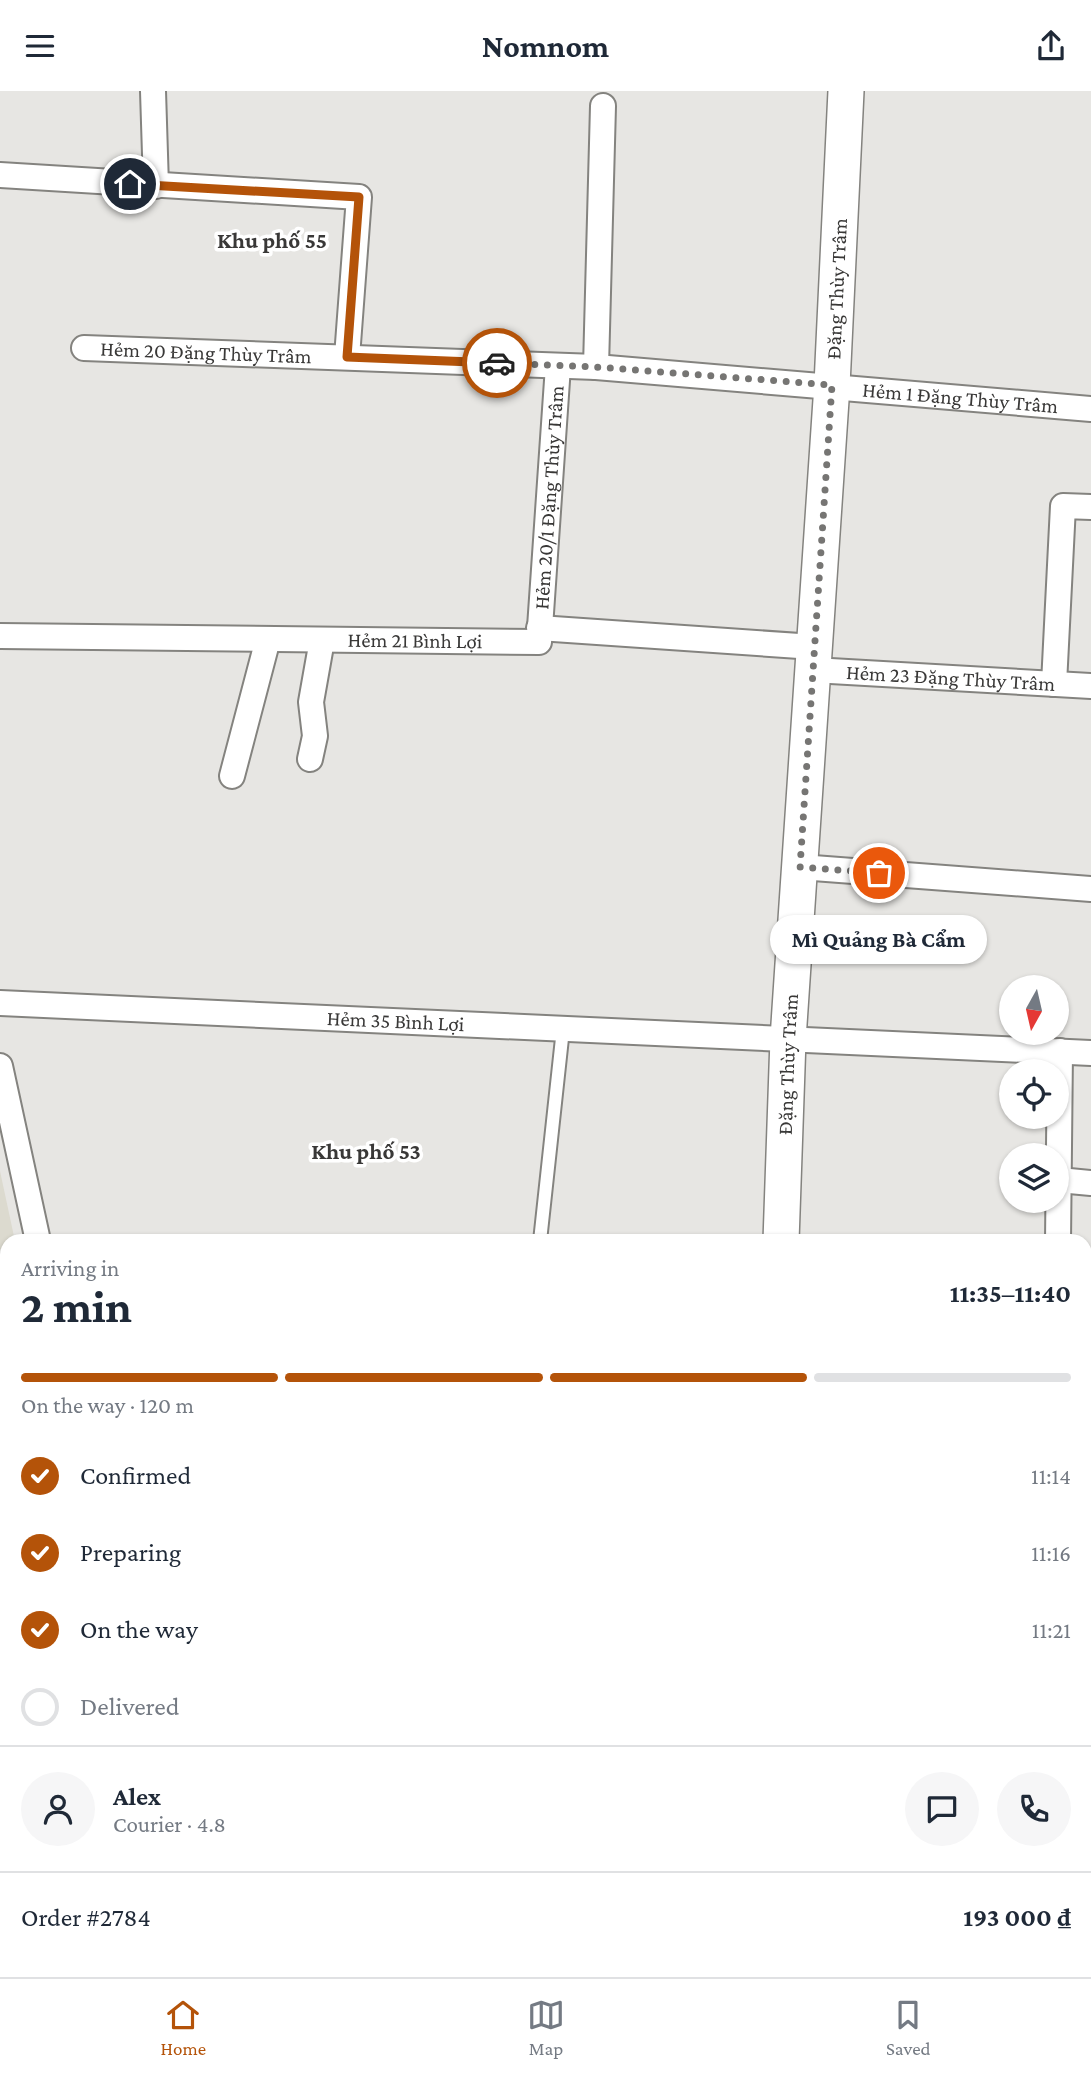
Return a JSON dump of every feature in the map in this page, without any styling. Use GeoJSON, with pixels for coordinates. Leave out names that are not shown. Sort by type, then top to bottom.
{"type":"FeatureCollection","features":[{"type":"Feature","properties":{"kind":"main road","name":"Đặng Thùy Trâm"},"geometry":{"type":"LineString","coordinates":[[781,1234],[788,1039],[832,385],[846,91]]}},
{"type":"Feature","properties":{"kind":"street"},"geometry":{"type":"LineString","coordinates":[[153,91],[156,186]]}},
{"type":"Feature","properties":{"kind":"street"},"geometry":{"type":"LineString","coordinates":[[596,367],[603,106]]}},
{"type":"Feature","properties":{"kind":"street"},"geometry":{"type":"LineString","coordinates":[[0,175],[359,197],[347,357]]}},
{"type":"Feature","properties":{"kind":"street","name":"Hẻm 20 Đặng Thùy Trâm"},"geometry":{"type":"LineString","coordinates":[[85,348],[596,367],[832,385]]}},
{"type":"Feature","properties":{"kind":"street","name":"Hẻm 20/1 Đặng Thùy Trâm"},"geometry":{"type":"LineString","coordinates":[[539,628],[558,366]]}},
{"type":"Feature","properties":{"kind":"street","name":"Hẻm 1 Đặng Thùy Trâm"},"geometry":{"type":"LineString","coordinates":[[832,385],[1091,409]]}},
{"type":"Feature","properties":{"kind":"street"},"geometry":{"type":"LineString","coordinates":[[1054,684],[1063,506],[1091,507]]}},
{"type":"Feature","properties":{"kind":"street"},"geometry":{"type":"LineString","coordinates":[[539,628],[813,658]]}},
{"type":"Feature","properties":{"kind":"street","name":"Hẻm 21 Bình Lợi"},"geometry":{"type":"LineString","coordinates":[[0,636],[539,642],[539,628]]}},
{"type":"Feature","properties":{"kind":"street"},"geometry":{"type":"LineString","coordinates":[[232,776],[268,639]]}},
{"type":"Feature","properties":{"kind":"street"},"geometry":{"type":"LineString","coordinates":[[310,759],[315,736],[311,702],[322,640]]}},
{"type":"Feature","properties":{"kind":"street","name":"Hẻm 23 Đặng Thùy Trâm"},"geometry":{"type":"LineString","coordinates":[[813,658],[1091,686]]}},
{"type":"Feature","properties":{"kind":"street"},"geometry":{"type":"LineString","coordinates":[[800,867],[1091,889]]}},
{"type":"Feature","properties":{"kind":"street","name":"Hẻm 35 Bình Lợi"},"geometry":{"type":"LineString","coordinates":[[0,1003],[1091,1053]]}},
{"type":"Feature","properties":{"kind":"street"},"geometry":{"type":"LineString","coordinates":[[1059,1143],[1060,1051]]}},
{"type":"Feature","properties":{"kind":"street"},"geometry":{"type":"LineString","coordinates":[[0,1066],[36,1234]]}},
{"type":"Feature","properties":{"kind":"street"},"geometry":{"type":"LineString","coordinates":[[1069,1181],[1091,1183]]}},
{"type":"Feature","properties":{"kind":"street"},"geometry":{"type":"LineString","coordinates":[[1058,1213],[1058,1234]]}},
{"type":"Feature","properties":{"kind":"lane"},"geometry":{"type":"LineString","coordinates":[[541,1234],[563,1028]]}},
{"type":"Feature","properties":{"kind":"shaded area"},"geometry":{"type":"Polygon","coordinates":[[[0,1171],[14,1234],[0,1234],[0,1171]]]}},
{"type":"Feature","properties":{"kind":"way so far"},"geometry":{"type":"LineString","coordinates":[[497,363],[596,367],[832,385],[800,867],[879,873]]}},
{"type":"Feature","properties":{"kind":"place","name":"Mì Quảng Bà Cẩm"},"geometry":{"type":"Point","coordinates":[879,873]}},
{"type":"Feature","properties":{"kind":"district","name":"Khu phố 55"},"geometry":{"type":"Point","coordinates":[272,240]}},
{"type":"Feature","properties":{"kind":"district","name":"Khu phố 53"},"geometry":{"type":"Point","coordinates":[366,1151]}},
{"type":"Feature","properties":{"kind":"route"},"geometry":{"type":"LineString","coordinates":[[130,184],[359,197],[347,357],[497,363]]}}]}
